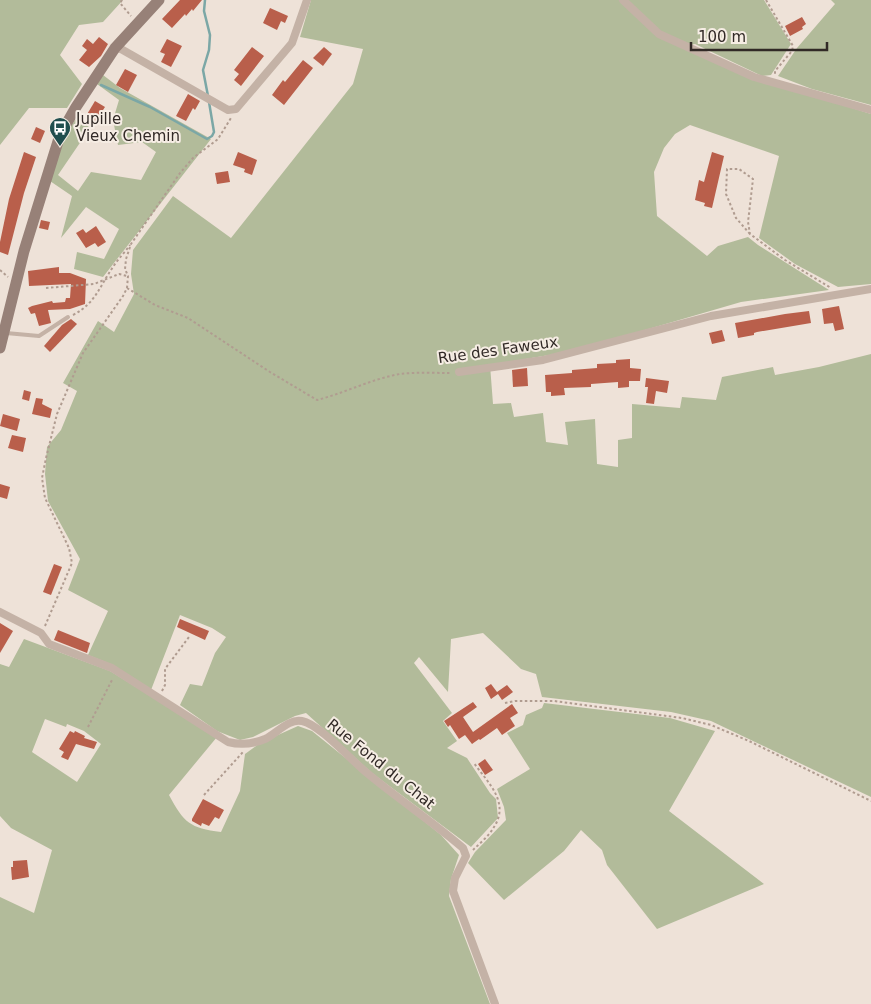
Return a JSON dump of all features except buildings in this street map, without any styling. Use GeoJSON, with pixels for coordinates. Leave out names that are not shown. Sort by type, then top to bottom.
{"type":"FeatureCollection","features":[{"type":"Feature","properties":{"kind":"street"},"geometry":{"type":"LineString","coordinates":[[0,348],[24,251],[60,135],[76,107],[116,48],[159,0]]}},
{"type":"Feature","properties":{"kind":"street"},"geometry":{"type":"LineString","coordinates":[[116,48],[121,49],[228,110],[236,110],[292,43],[307,0]]}},
{"type":"Feature","properties":{"kind":"street"},"geometry":{"type":"LineString","coordinates":[[623,0],[659,34],[754,77],[871,110]]}},
{"type":"Feature","properties":{"kind":"street","name":"Rue des Faweux"},"geometry":{"type":"LineString","coordinates":[[459,372],[543,360],[711,316],[871,289]]}},
{"type":"Feature","properties":{"kind":"street","name":"Rue Fond du Chat"},"geometry":{"type":"LineString","coordinates":[[0,612],[41,633],[49,644],[117,671],[228,742],[241,745],[264,739],[296,721],[307,723],[317,729],[368,774],[463,848],[466,856]]}},
{"type":"Feature","properties":{"kind":"street"},"geometry":{"type":"LineString","coordinates":[[466,856],[455,878],[453,891],[495,1004]]}},
{"type":"Feature","properties":{"kind":"lane"},"geometry":{"type":"LineString","coordinates":[[4,332],[39,336],[68,317]]}},
{"type":"Feature","properties":{"kind":"path"},"geometry":{"type":"LineString","coordinates":[[122,0],[120,3],[127,11]]}},
{"type":"Feature","properties":{"kind":"path"},"geometry":{"type":"LineString","coordinates":[[766,0],[793,46],[792,51],[775,71],[774,79],[778,83]]}},
{"type":"Feature","properties":{"kind":"path"},"geometry":{"type":"LineString","coordinates":[[68,317],[84,309],[96,295],[104,280],[180,174],[193,158],[218,139],[236,110]]}},
{"type":"Feature","properties":{"kind":"path"},"geometry":{"type":"LineString","coordinates":[[750,234],[748,222],[753,179],[739,169],[728,169],[726,194],[736,218],[750,234],[785,260],[842,294]]}},
{"type":"Feature","properties":{"kind":"path"},"geometry":{"type":"LineString","coordinates":[[41,633],[72,563],[69,548],[45,498],[42,478],[49,444],[57,414],[83,353],[127,288],[128,276],[125,269],[131,244]]}},
{"type":"Feature","properties":{"kind":"path"},"geometry":{"type":"LineString","coordinates":[[46,288],[94,284],[119,274],[128,276]]}},
{"type":"Feature","properties":{"kind":"path","name":"Rue des Faweux"},"geometry":{"type":"LineString","coordinates":[[127,288],[155,305],[188,318],[270,372],[317,400],[333,396],[358,385],[401,374],[459,372]]}},
{"type":"Feature","properties":{"kind":"path"},"geometry":{"type":"LineString","coordinates":[[158,697],[165,685],[164,670],[189,637]]}},
{"type":"Feature","properties":{"kind":"path"},"geometry":{"type":"LineString","coordinates":[[88,727],[117,671]]}},
{"type":"Feature","properties":{"kind":"path"},"geometry":{"type":"LineString","coordinates":[[505,703],[515,701],[554,701],[682,718],[711,725],[749,741],[871,801]]}},
{"type":"Feature","properties":{"kind":"path"},"geometry":{"type":"LineString","coordinates":[[204,795],[252,742]]}},
{"type":"Feature","properties":{"kind":"path"},"geometry":{"type":"LineString","coordinates":[[466,856],[494,828],[501,812],[496,793],[474,763]]}},
{"type":"Feature","properties":{"kind":"green space"},"geometry":{"type":"Polygon","coordinates":[[[0,0],[123,0],[103,22],[79,25],[60,55],[82,84],[67,108],[29,108],[0,145],[0,0]]]}},
{"type":"Feature","properties":{"kind":"green space"},"geometry":{"type":"Polygon","coordinates":[[[311,0],[764,0],[791,44],[771,75],[762,76],[695,44],[685,46],[776,84],[871,114],[871,284],[838,287],[795,264],[759,238],[779,156],[690,125],[675,134],[664,148],[654,172],[657,216],[707,256],[718,246],[748,237],[829,290],[741,302],[573,351],[490,365],[493,404],[511,403],[514,417],[543,413],[546,442],[568,445],[565,422],[595,419],[597,464],[618,467],[618,440],[632,438],[632,404],[680,408],[682,397],[716,400],[722,377],[773,367],[775,375],[819,367],[871,354],[871,797],[711,721],[671,712],[542,697],[536,674],[521,669],[483,633],[451,639],[448,692],[419,657],[414,663],[452,713],[443,721],[457,741],[447,748],[467,758],[496,799],[498,818],[471,847],[372,773],[306,713],[295,716],[253,737],[240,740],[217,731],[180,705],[190,684],[202,686],[215,653],[226,637],[212,628],[180,615],[151,690],[113,665],[88,655],[108,611],[68,590],[80,559],[48,501],[45,474],[47,447],[61,430],[77,391],[63,383],[98,321],[114,332],[134,294],[131,274],[133,250],[173,196],[231,238],[353,84],[363,49],[300,37],[311,0]]]}},
{"type":"Feature","properties":{"kind":"green space"},"geometry":{"type":"Polygon","coordinates":[[[831,0],[871,0],[871,105],[812,89],[778,76],[797,48],[835,4],[831,0]]]}},
{"type":"Feature","properties":{"kind":"green space"},"geometry":{"type":"Polygon","coordinates":[[[103,75],[120,88],[211,139],[103,277],[74,269],[77,252],[104,259],[119,229],[86,207],[61,238],[72,196],[50,181],[64,137],[77,117],[90,128],[58,175],[78,191],[91,172],[141,180],[156,152],[142,142],[118,145],[113,120],[119,100],[97,84],[103,75]]]}},
{"type":"Feature","properties":{"kind":"green space"},"geometry":{"type":"Polygon","coordinates":[[[24,639],[110,671],[217,737],[169,795],[184,818],[195,826],[210,830],[221,832],[240,791],[245,754],[260,743],[298,726],[312,731],[441,835],[459,855],[451,879],[449,896],[490,1004],[0,1004],[0,897],[34,913],[52,850],[11,828],[0,816],[0,664],[9,667],[24,639]],[[45,719],[32,752],[77,782],[101,744],[84,731],[67,724],[66,727],[45,719]]]}},
{"type":"Feature","properties":{"kind":"green space"},"geometry":{"type":"Polygon","coordinates":[[[544,703],[670,718],[715,731],[669,811],[764,884],[657,929],[607,865],[602,850],[581,830],[564,851],[504,900],[468,863],[475,852],[506,820],[504,807],[497,789],[530,769],[507,733],[523,725],[526,715],[542,708],[544,703]]]}},
{"type":"Feature","properties":{"kind":"waterway"},"geometry":{"type":"LineString","coordinates":[[205,0],[204,11],[210,35],[209,50],[203,70],[208,96]]}},
{"type":"Feature","properties":{"kind":"waterway"},"geometry":{"type":"LineString","coordinates":[[101,85],[150,107],[207,139],[214,132],[209,102]]}},
{"type":"Feature","properties":{"kind":"place","name":"Jupille Vieux Chemin"},"geometry":{"type":"Point","coordinates":[60,147]}}]}
